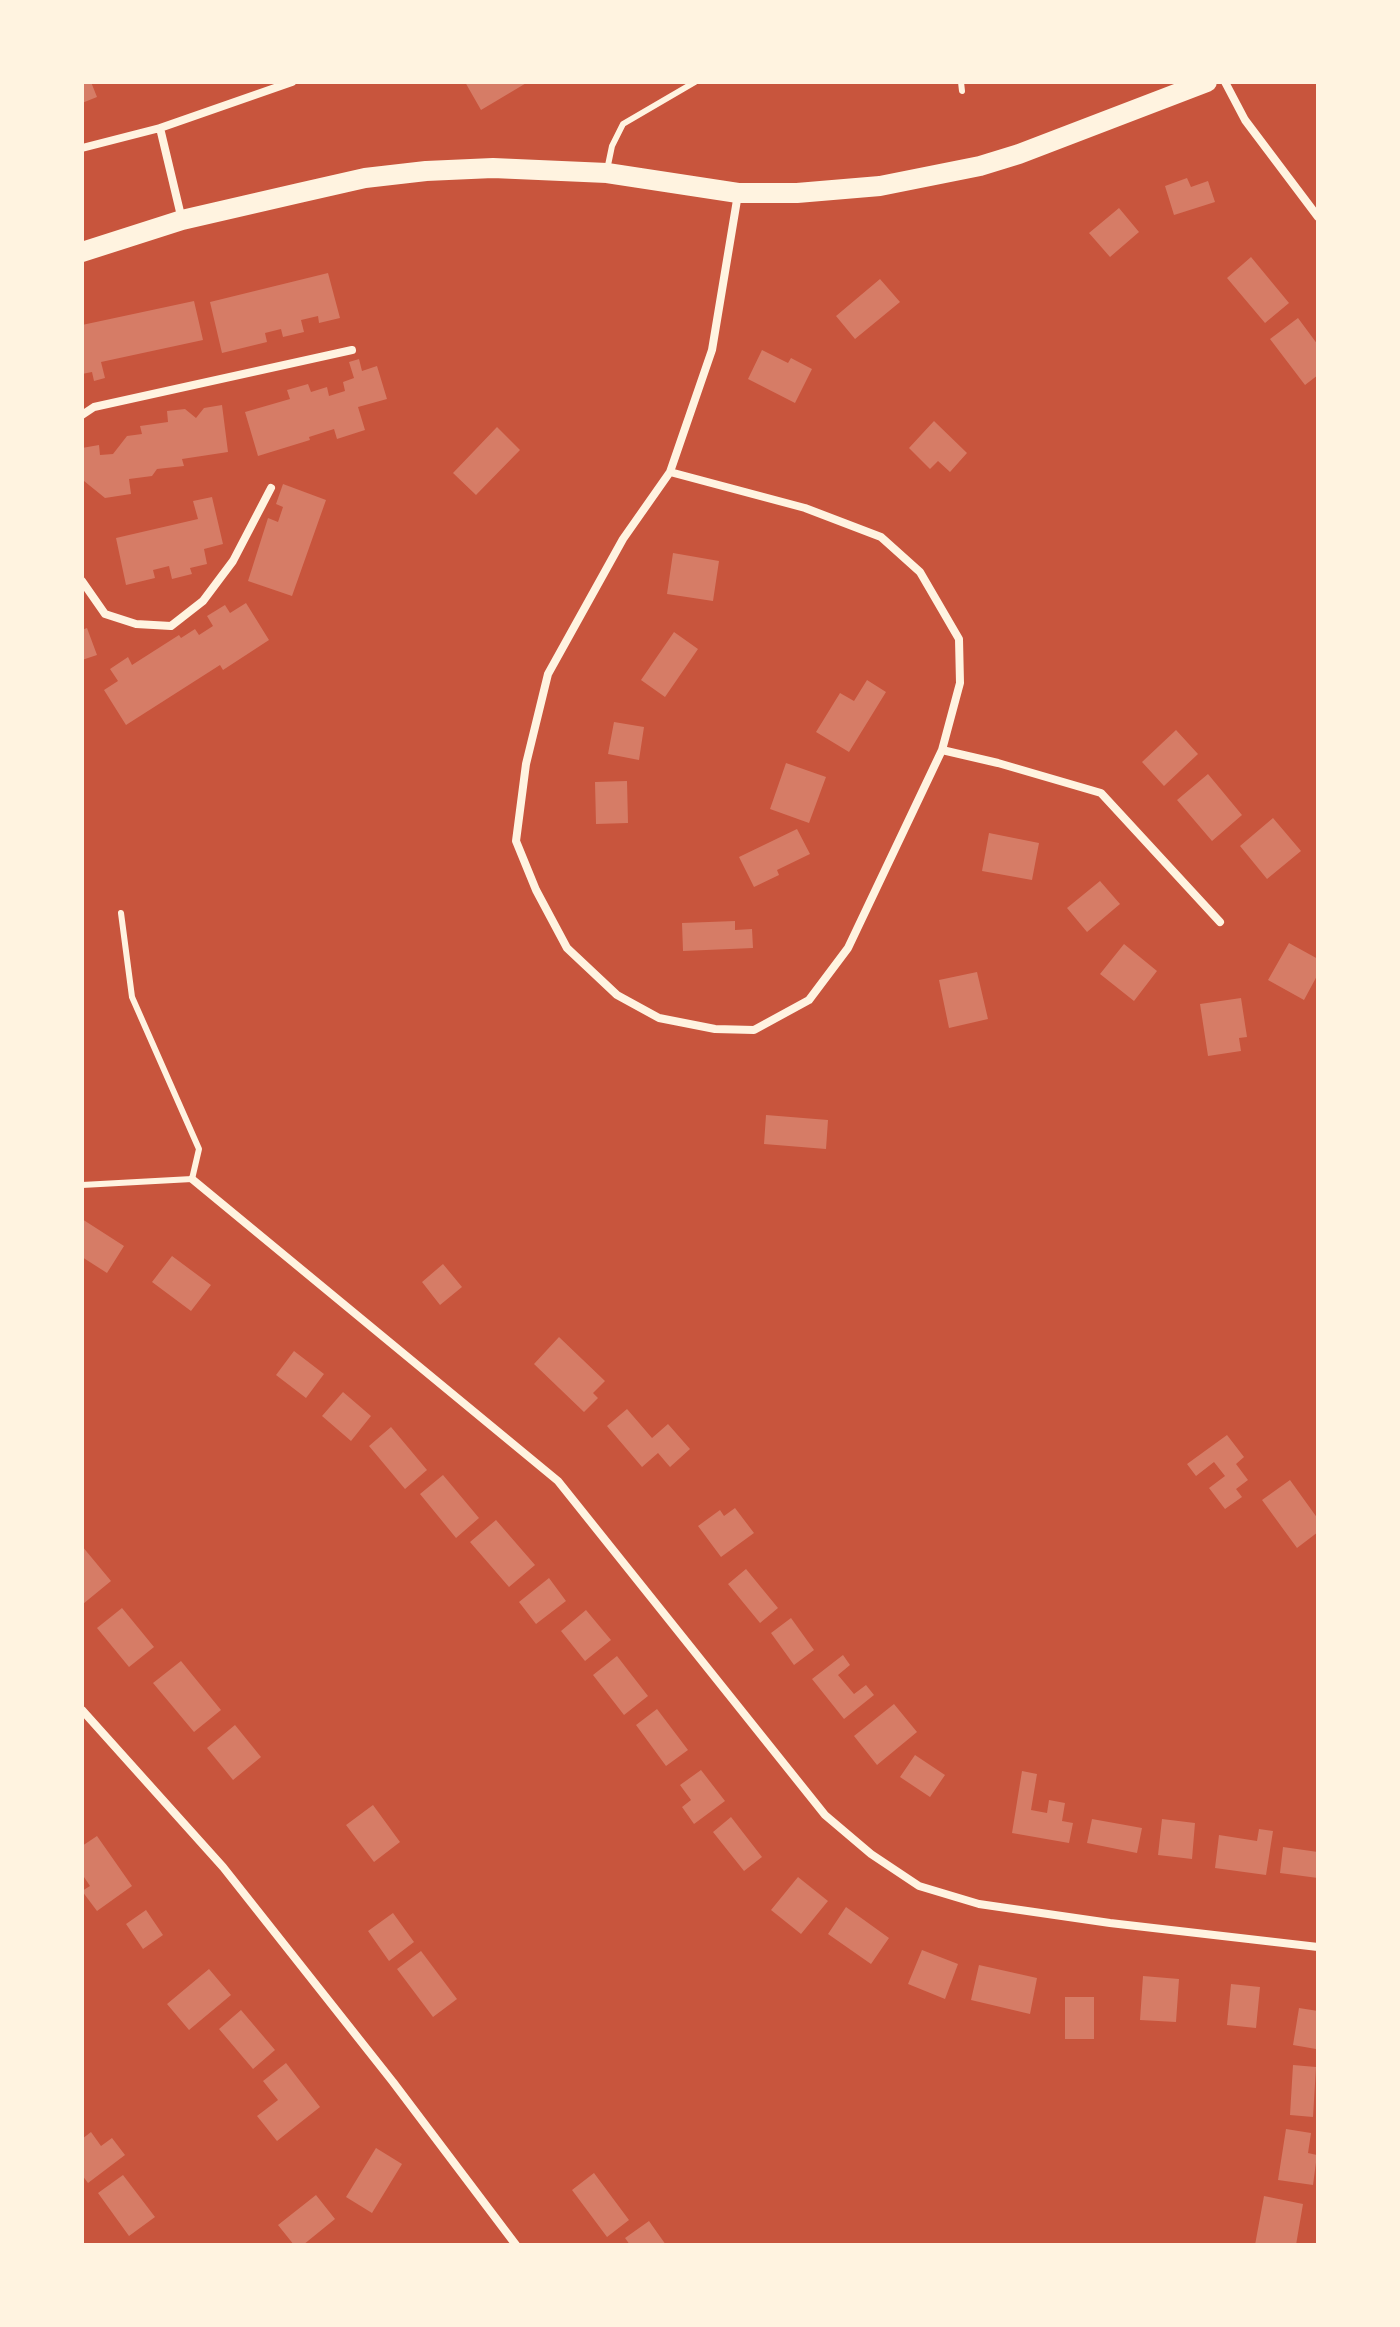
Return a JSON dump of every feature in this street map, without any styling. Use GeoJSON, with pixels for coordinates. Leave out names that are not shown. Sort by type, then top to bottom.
{"type":"FeatureCollection","features":[{"type":"Feature","properties":{"kind":"main road"},"geometry":{"type":"LineString","coordinates":[[82,252],[182,220],[365,178],[426,171],[493,168],[607,173],[738,193],[797,193],[880,186],[980,166],[1055,141],[1207,82]]}},
{"type":"Feature","properties":{"kind":"street"},"geometry":{"type":"LineString","coordinates":[[82,148],[160,128],[292,82]]}},
{"type":"Feature","properties":{"kind":"street"},"geometry":{"type":"LineString","coordinates":[[1225,82],[1245,120],[1318,217]]}},
{"type":"Feature","properties":{"kind":"street"},"geometry":{"type":"LineString","coordinates":[[160,128],[182,220]]}},
{"type":"Feature","properties":{"kind":"street"},"geometry":{"type":"LineString","coordinates":[[670,472],[805,508],[881,537],[920,572],[959,639],[960,683],[942,750],[848,948],[809,1000],[754,1030],[715,1029],[659,1018],[617,995],[567,948],[536,890],[516,841],[526,764],[548,674],[623,539],[670,472],[712,350],[738,193]]}},
{"type":"Feature","properties":{"kind":"street"},"geometry":{"type":"LineString","coordinates":[[82,415],[94,407],[352,350]]}},
{"type":"Feature","properties":{"kind":"street"},"geometry":{"type":"LineString","coordinates":[[82,581],[105,614],[136,624],[171,626],[203,601],[233,561],[271,488]]}},
{"type":"Feature","properties":{"kind":"street"},"geometry":{"type":"LineString","coordinates":[[942,750],[1101,793],[1220,922]]}},
{"type":"Feature","properties":{"kind":"street"},"geometry":{"type":"LineString","coordinates":[[192,1179],[558,1481],[825,1815],[871,1854],[919,1886],[979,1904],[1318,1947]]}},
{"type":"Feature","properties":{"kind":"street"},"geometry":{"type":"LineString","coordinates":[[82,1710],[223,1867],[393,2082],[516,2245]]}},
{"type":"Feature","properties":{"kind":"lane"},"geometry":{"type":"LineString","coordinates":[[607,173],[612,146],[623,124],[695,82]]}},
{"type":"Feature","properties":{"kind":"lane"},"geometry":{"type":"LineString","coordinates":[[961,82],[962,91]]}},
{"type":"Feature","properties":{"kind":"lane"},"geometry":{"type":"LineString","coordinates":[[82,1185],[192,1179],[199,1149],[132,997],[121,913]]}},
{"type":"Feature","properties":{"kind":"building"},"geometry":{"type":"Polygon","coordinates":[[[82,82],[91,82],[97,97],[82,103],[82,82]]]}},
{"type":"Feature","properties":{"kind":"building"},"geometry":{"type":"Polygon","coordinates":[[[465,82],[528,82],[481,110],[465,82]]]}},
{"type":"Feature","properties":{"kind":"building"},"geometry":{"type":"Polygon","coordinates":[[[1187,178],[1191,187],[1208,181],[1215,202],[1174,215],[1165,186],[1187,178]]]}},
{"type":"Feature","properties":{"kind":"building"},"geometry":{"type":"Polygon","coordinates":[[[1119,208],[1139,232],[1110,257],[1089,233],[1119,208]]]}},
{"type":"Feature","properties":{"kind":"building"},"geometry":{"type":"Polygon","coordinates":[[[1251,257],[1289,303],[1265,323],[1227,278],[1251,257]]]}},
{"type":"Feature","properties":{"kind":"building"},"geometry":{"type":"Polygon","coordinates":[[[328,273],[340,318],[319,323],[318,316],[301,320],[304,332],[283,337],[281,329],[265,333],[267,342],[222,353],[210,302],[328,273]]]}},
{"type":"Feature","properties":{"kind":"building"},"geometry":{"type":"Polygon","coordinates":[[[880,279],[900,302],[855,339],[836,316],[880,279]]]}},
{"type":"Feature","properties":{"kind":"building"},"geometry":{"type":"Polygon","coordinates":[[[194,301],[203,340],[101,362],[105,378],[94,381],[92,372],[82,374],[82,325],[194,301]]]}},
{"type":"Feature","properties":{"kind":"building"},"geometry":{"type":"Polygon","coordinates":[[[1298,318],[1318,345],[1318,375],[1305,385],[1270,339],[1298,318]]]}},
{"type":"Feature","properties":{"kind":"building"},"geometry":{"type":"Polygon","coordinates":[[[762,350],[788,363],[791,358],[812,369],[795,403],[748,379],[762,350]]]}},
{"type":"Feature","properties":{"kind":"building"},"geometry":{"type":"Polygon","coordinates":[[[359,359],[362,371],[377,366],[387,399],[358,407],[365,430],[337,439],[334,429],[258,456],[245,412],[290,399],[287,390],[308,384],[311,392],[327,387],[329,396],[345,391],[343,382],[354,378],[349,362],[359,359]]]}},
{"type":"Feature","properties":{"kind":"building"},"geometry":{"type":"Polygon","coordinates":[[[222,405],[228,452],[182,459],[184,466],[157,469],[152,476],[129,479],[131,494],[105,498],[84,481],[82,448],[99,445],[100,455],[113,454],[127,436],[142,434],[140,426],[168,422],[167,411],[185,409],[196,418],[204,408],[222,405]]]}},
{"type":"Feature","properties":{"kind":"building"},"geometry":{"type":"Polygon","coordinates":[[[934,421],[967,453],[950,472],[938,461],[930,469],[909,448],[934,421]]]}},
{"type":"Feature","properties":{"kind":"building"},"geometry":{"type":"Polygon","coordinates":[[[497,427],[520,450],[476,495],[453,473],[497,427]]]}},
{"type":"Feature","properties":{"kind":"building"},"geometry":{"type":"Polygon","coordinates":[[[283,484],[326,500],[292,596],[248,581],[268,518],[278,522],[283,507],[276,504],[283,484]]]}},
{"type":"Feature","properties":{"kind":"building"},"geometry":{"type":"Polygon","coordinates":[[[212,497],[223,544],[204,549],[207,564],[190,568],[192,574],[172,579],[169,566],[153,570],[155,578],[126,585],[116,538],[198,519],[193,501],[212,497]]]}},
{"type":"Feature","properties":{"kind":"building"},"geometry":{"type":"Polygon","coordinates":[[[673,553],[719,561],[713,601],[667,594],[673,553]]]}},
{"type":"Feature","properties":{"kind":"building"},"geometry":{"type":"Polygon","coordinates":[[[246,603],[269,640],[223,670],[220,665],[126,725],[104,690],[118,681],[110,669],[128,657],[132,665],[179,635],[181,638],[195,629],[199,635],[213,626],[207,616],[225,605],[230,613],[246,603]]]}},
{"type":"Feature","properties":{"kind":"building"},"geometry":{"type":"Polygon","coordinates":[[[87,628],[97,655],[82,660],[82,630],[87,628]]]}},
{"type":"Feature","properties":{"kind":"building"},"geometry":{"type":"Polygon","coordinates":[[[674,632],[698,649],[665,697],[641,680],[674,632]]]}},
{"type":"Feature","properties":{"kind":"building"},"geometry":{"type":"Polygon","coordinates":[[[867,680],[886,692],[849,752],[816,732],[840,693],[854,701],[867,680]]]}},
{"type":"Feature","properties":{"kind":"building"},"geometry":{"type":"Polygon","coordinates":[[[614,722],[644,727],[639,760],[608,754],[614,722]]]}},
{"type":"Feature","properties":{"kind":"building"},"geometry":{"type":"Polygon","coordinates":[[[1176,730],[1198,754],[1164,786],[1142,762],[1176,730]]]}},
{"type":"Feature","properties":{"kind":"building"},"geometry":{"type":"Polygon","coordinates":[[[786,763],[826,777],[809,823],[770,809],[786,763]]]}},
{"type":"Feature","properties":{"kind":"building"},"geometry":{"type":"Polygon","coordinates":[[[1208,774],[1242,815],[1212,841],[1177,800],[1208,774]]]}},
{"type":"Feature","properties":{"kind":"building"},"geometry":{"type":"Polygon","coordinates":[[[627,781],[628,823],[596,824],[595,782],[627,781]]]}},
{"type":"Feature","properties":{"kind":"building"},"geometry":{"type":"Polygon","coordinates":[[[1273,818],[1301,851],[1267,879],[1240,846],[1273,818]]]}},
{"type":"Feature","properties":{"kind":"building"},"geometry":{"type":"Polygon","coordinates":[[[797,829],[810,854],[777,870],[779,875],[754,887],[739,857],[797,829]]]}},
{"type":"Feature","properties":{"kind":"building"},"geometry":{"type":"Polygon","coordinates":[[[989,833],[1039,843],[1032,880],[982,871],[989,833]]]}},
{"type":"Feature","properties":{"kind":"building"},"geometry":{"type":"Polygon","coordinates":[[[1100,881],[1120,904],[1087,932],[1067,908],[1100,881]]]}},
{"type":"Feature","properties":{"kind":"building"},"geometry":{"type":"Polygon","coordinates":[[[735,921],[735,930],[752,929],[753,948],[683,951],[682,923],[735,921]]]}},
{"type":"Feature","properties":{"kind":"building"},"geometry":{"type":"Polygon","coordinates":[[[1289,943],[1318,959],[1318,974],[1304,1000],[1268,980],[1289,943]]]}},
{"type":"Feature","properties":{"kind":"building"},"geometry":{"type":"Polygon","coordinates":[[[1124,944],[1157,971],[1134,1001],[1100,974],[1124,944]]]}},
{"type":"Feature","properties":{"kind":"building"},"geometry":{"type":"Polygon","coordinates":[[[977,972],[988,1019],[949,1028],[939,980],[977,972]]]}},
{"type":"Feature","properties":{"kind":"building"},"geometry":{"type":"Polygon","coordinates":[[[1241,998],[1247,1037],[1239,1038],[1241,1051],[1208,1056],[1200,1004],[1241,998]]]}},
{"type":"Feature","properties":{"kind":"building"},"geometry":{"type":"Polygon","coordinates":[[[766,1115],[828,1120],[826,1149],[764,1144],[766,1115]]]}},
{"type":"Feature","properties":{"kind":"building"},"geometry":{"type":"Polygon","coordinates":[[[82,1219],[124,1246],[107,1273],[82,1257],[82,1219]]]}},
{"type":"Feature","properties":{"kind":"building"},"geometry":{"type":"Polygon","coordinates":[[[172,1256],[211,1285],[191,1311],[152,1282],[172,1256]]]}},
{"type":"Feature","properties":{"kind":"building"},"geometry":{"type":"Polygon","coordinates":[[[443,1264],[462,1287],[440,1305],[422,1282],[443,1264]]]}},
{"type":"Feature","properties":{"kind":"building"},"geometry":{"type":"Polygon","coordinates":[[[559,1337],[605,1381],[593,1393],[598,1398],[584,1412],[534,1364],[559,1337]]]}},
{"type":"Feature","properties":{"kind":"building"},"geometry":{"type":"Polygon","coordinates":[[[294,1351],[324,1374],[306,1398],[276,1375],[294,1351]]]}},
{"type":"Feature","properties":{"kind":"building"},"geometry":{"type":"Polygon","coordinates":[[[343,1392],[371,1416],[351,1441],[322,1416],[343,1392]]]}},
{"type":"Feature","properties":{"kind":"building"},"geometry":{"type":"Polygon","coordinates":[[[627,1409],[652,1438],[668,1424],[690,1449],[670,1467],[658,1453],[642,1467],[607,1426],[627,1409]]]}},
{"type":"Feature","properties":{"kind":"building"},"geometry":{"type":"Polygon","coordinates":[[[391,1427],[427,1470],[405,1489],[369,1446],[391,1427]]]}},
{"type":"Feature","properties":{"kind":"building"},"geometry":{"type":"Polygon","coordinates":[[[1227,1435],[1244,1457],[1236,1464],[1248,1480],[1236,1489],[1242,1497],[1225,1509],[1209,1488],[1225,1476],[1214,1462],[1196,1476],[1187,1464],[1227,1435]]]}},
{"type":"Feature","properties":{"kind":"building"},"geometry":{"type":"Polygon","coordinates":[[[443,1475],[479,1518],[456,1538],[420,1494],[443,1475]]]}},
{"type":"Feature","properties":{"kind":"building"},"geometry":{"type":"Polygon","coordinates":[[[1290,1480],[1318,1519],[1318,1532],[1297,1548],[1262,1500],[1290,1480]]]}},
{"type":"Feature","properties":{"kind":"building"},"geometry":{"type":"Polygon","coordinates":[[[735,1508],[754,1533],[721,1557],[698,1526],[720,1510],[724,1516],[735,1508]]]}},
{"type":"Feature","properties":{"kind":"building"},"geometry":{"type":"Polygon","coordinates":[[[496,1520],[535,1565],[509,1587],[470,1542],[496,1520]]]}},
{"type":"Feature","properties":{"kind":"building"},"geometry":{"type":"Polygon","coordinates":[[[82,1546],[111,1581],[83,1604],[82,1603],[82,1546]]]}},
{"type":"Feature","properties":{"kind":"building"},"geometry":{"type":"Polygon","coordinates":[[[746,1569],[778,1608],[760,1623],[728,1584],[746,1569]]]}},
{"type":"Feature","properties":{"kind":"building"},"geometry":{"type":"Polygon","coordinates":[[[549,1578],[566,1601],[536,1624],[519,1602],[549,1578]]]}},
{"type":"Feature","properties":{"kind":"building"},"geometry":{"type":"Polygon","coordinates":[[[122,1608],[154,1647],[129,1667],[97,1628],[122,1608]]]}},
{"type":"Feature","properties":{"kind":"building"},"geometry":{"type":"Polygon","coordinates":[[[586,1610],[611,1640],[585,1661],[561,1631],[586,1610]]]}},
{"type":"Feature","properties":{"kind":"building"},"geometry":{"type":"Polygon","coordinates":[[[791,1618],[814,1650],[794,1665],[771,1633],[791,1618]]]}},
{"type":"Feature","properties":{"kind":"building"},"geometry":{"type":"Polygon","coordinates":[[[843,1655],[850,1665],[838,1675],[854,1694],[866,1685],[874,1695],[844,1719],[812,1679],[843,1655]]]}},
{"type":"Feature","properties":{"kind":"building"},"geometry":{"type":"Polygon","coordinates":[[[617,1656],[648,1696],[624,1715],[593,1675],[617,1656]]]}},
{"type":"Feature","properties":{"kind":"building"},"geometry":{"type":"Polygon","coordinates":[[[181,1661],[221,1710],[194,1732],[153,1683],[181,1661]]]}},
{"type":"Feature","properties":{"kind":"building"},"geometry":{"type":"Polygon","coordinates":[[[894,1704],[917,1732],[877,1765],[854,1736],[894,1704]]]}},
{"type":"Feature","properties":{"kind":"building"},"geometry":{"type":"Polygon","coordinates":[[[657,1709],[688,1750],[666,1766],[636,1725],[657,1709]]]}},
{"type":"Feature","properties":{"kind":"building"},"geometry":{"type":"Polygon","coordinates":[[[235,1725],[261,1757],[233,1780],[207,1748],[235,1725]]]}},
{"type":"Feature","properties":{"kind":"building"},"geometry":{"type":"Polygon","coordinates":[[[915,1755],[945,1775],[930,1797],[900,1777],[915,1755]]]}},
{"type":"Feature","properties":{"kind":"building"},"geometry":{"type":"Polygon","coordinates":[[[701,1770],[725,1801],[694,1824],[682,1807],[691,1800],[680,1785],[701,1770]]]}},
{"type":"Feature","properties":{"kind":"building"},"geometry":{"type":"Polygon","coordinates":[[[1022,1771],[1037,1774],[1031,1810],[1047,1813],[1049,1800],[1065,1803],[1062,1821],[1073,1823],[1069,1843],[1012,1833],[1022,1771]]]}},
{"type":"Feature","properties":{"kind":"building"},"geometry":{"type":"Polygon","coordinates":[[[373,1805],[400,1842],[374,1862],[346,1825],[373,1805]]]}},
{"type":"Feature","properties":{"kind":"building"},"geometry":{"type":"Polygon","coordinates":[[[731,1817],[762,1857],[744,1871],[713,1832],[731,1817]]]}},
{"type":"Feature","properties":{"kind":"building"},"geometry":{"type":"Polygon","coordinates":[[[1092,1819],[1142,1828],[1137,1853],[1087,1843],[1092,1819]]]}},
{"type":"Feature","properties":{"kind":"building"},"geometry":{"type":"Polygon","coordinates":[[[1162,1819],[1195,1823],[1192,1859],[1158,1855],[1162,1819]]]}},
{"type":"Feature","properties":{"kind":"building"},"geometry":{"type":"Polygon","coordinates":[[[1259,1829],[1273,1831],[1266,1875],[1215,1868],[1219,1835],[1257,1841],[1259,1829]]]}},
{"type":"Feature","properties":{"kind":"building"},"geometry":{"type":"Polygon","coordinates":[[[97,1836],[132,1886],[97,1911],[82,1891],[90,1886],[82,1874],[82,1846],[97,1836]]]}},
{"type":"Feature","properties":{"kind":"building"},"geometry":{"type":"Polygon","coordinates":[[[1283,1847],[1318,1852],[1318,1878],[1280,1873],[1283,1847]]]}},
{"type":"Feature","properties":{"kind":"building"},"geometry":{"type":"Polygon","coordinates":[[[798,1877],[828,1901],[801,1934],[771,1910],[798,1877]]]}},
{"type":"Feature","properties":{"kind":"building"},"geometry":{"type":"Polygon","coordinates":[[[846,1907],[889,1938],[871,1964],[828,1934],[846,1907]]]}},
{"type":"Feature","properties":{"kind":"building"},"geometry":{"type":"Polygon","coordinates":[[[146,1910],[163,1935],[143,1949],[126,1924],[146,1910]]]}},
{"type":"Feature","properties":{"kind":"building"},"geometry":{"type":"Polygon","coordinates":[[[393,1913],[414,1942],[389,1961],[368,1931],[393,1913]]]}},
{"type":"Feature","properties":{"kind":"building"},"geometry":{"type":"Polygon","coordinates":[[[922,1950],[958,1964],[945,1999],[908,1984],[922,1950]]]}},
{"type":"Feature","properties":{"kind":"building"},"geometry":{"type":"Polygon","coordinates":[[[421,1951],[457,1999],[433,2017],[397,1969],[421,1951]]]}},
{"type":"Feature","properties":{"kind":"building"},"geometry":{"type":"Polygon","coordinates":[[[979,1965],[1037,1978],[1030,2014],[971,2000],[979,1965]]]}},
{"type":"Feature","properties":{"kind":"building"},"geometry":{"type":"Polygon","coordinates":[[[209,1969],[231,1995],[189,2030],[167,2004],[209,1969]]]}},
{"type":"Feature","properties":{"kind":"building"},"geometry":{"type":"Polygon","coordinates":[[[1143,1976],[1179,1979],[1176,2022],[1140,2020],[1143,1976]]]}},
{"type":"Feature","properties":{"kind":"building"},"geometry":{"type":"Polygon","coordinates":[[[1231,1984],[1260,1987],[1256,2028],[1227,2025],[1231,1984]]]}},
{"type":"Feature","properties":{"kind":"building"},"geometry":{"type":"Polygon","coordinates":[[[1065,1997],[1094,1997],[1094,2039],[1065,2039],[1065,1997]]]}},
{"type":"Feature","properties":{"kind":"building"},"geometry":{"type":"Polygon","coordinates":[[[1299,2008],[1318,2011],[1316,2049],[1293,2045],[1299,2008]]]}},
{"type":"Feature","properties":{"kind":"building"},"geometry":{"type":"Polygon","coordinates":[[[241,2010],[275,2050],[253,2069],[219,2029],[241,2010]]]}},
{"type":"Feature","properties":{"kind":"building"},"geometry":{"type":"Polygon","coordinates":[[[286,2063],[320,2107],[277,2141],[257,2116],[278,2100],[263,2081],[286,2063]]]}},
{"type":"Feature","properties":{"kind":"building"},"geometry":{"type":"Polygon","coordinates":[[[1293,2065],[1316,2067],[1313,2117],[1290,2115],[1293,2065]]]}},
{"type":"Feature","properties":{"kind":"building"},"geometry":{"type":"Polygon","coordinates":[[[1286,2129],[1311,2133],[1308,2153],[1317,2155],[1313,2185],[1278,2180],[1286,2129]]]}},
{"type":"Feature","properties":{"kind":"building"},"geometry":{"type":"Polygon","coordinates":[[[91,2132],[101,2146],[112,2138],[125,2155],[88,2183],[82,2175],[82,2139],[91,2132]]]}},
{"type":"Feature","properties":{"kind":"building"},"geometry":{"type":"Polygon","coordinates":[[[376,2148],[402,2164],[372,2213],[346,2197],[376,2148]]]}},
{"type":"Feature","properties":{"kind":"building"},"geometry":{"type":"Polygon","coordinates":[[[594,2173],[629,2220],[607,2237],[572,2190],[594,2173]]]}},
{"type":"Feature","properties":{"kind":"building"},"geometry":{"type":"Polygon","coordinates":[[[123,2175],[155,2217],[129,2236],[98,2193],[123,2175]]]}},
{"type":"Feature","properties":{"kind":"building"},"geometry":{"type":"Polygon","coordinates":[[[316,2195],[335,2219],[303,2245],[294,2245],[278,2225],[316,2195]]]}},
{"type":"Feature","properties":{"kind":"building"},"geometry":{"type":"Polygon","coordinates":[[[1264,2196],[1303,2204],[1296,2245],[1255,2245],[1264,2196]]]}},
{"type":"Feature","properties":{"kind":"building"},"geometry":{"type":"Polygon","coordinates":[[[649,2221],[666,2245],[630,2245],[625,2238],[649,2221]]]}}]}
